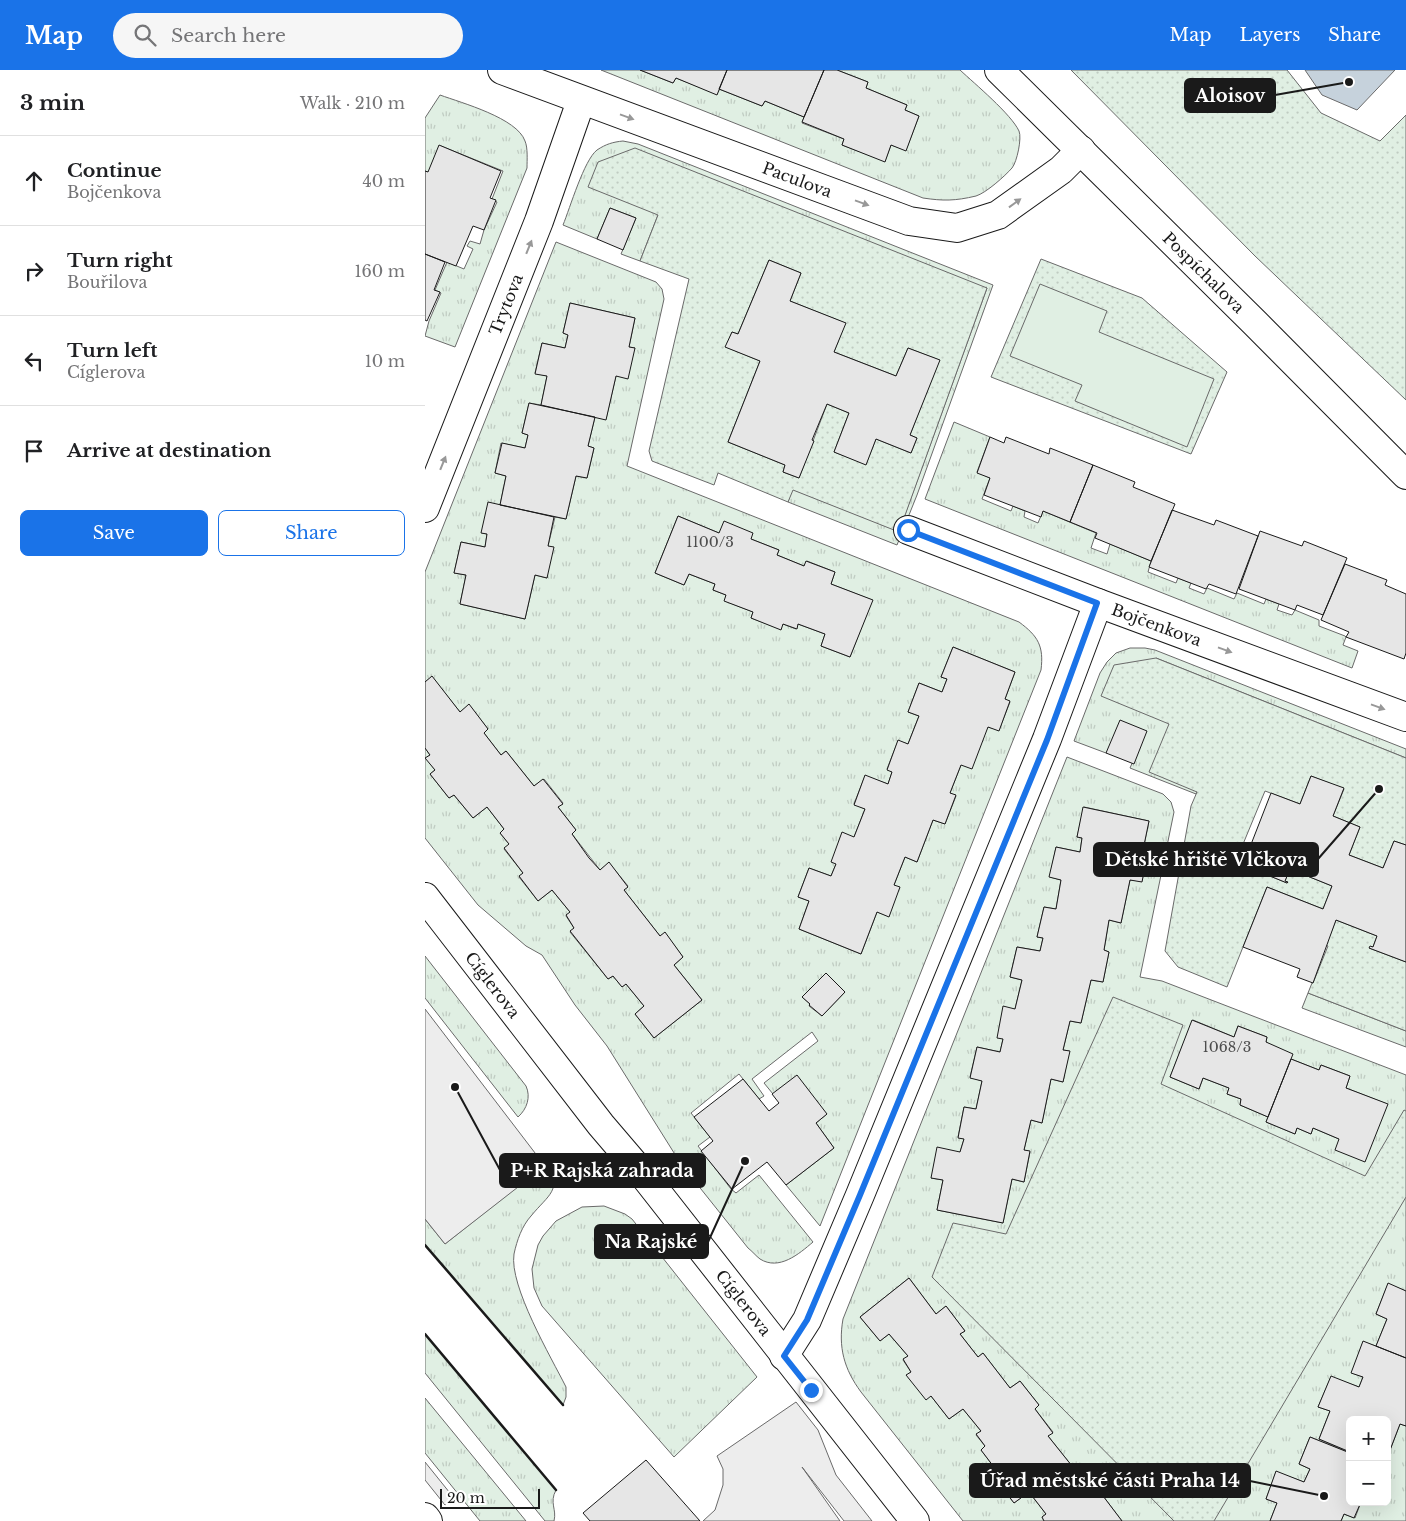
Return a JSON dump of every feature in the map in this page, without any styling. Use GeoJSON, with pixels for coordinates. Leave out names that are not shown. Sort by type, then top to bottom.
{"type":"FeatureCollection","features":[{"type":"Feature","properties":{"kind":"street","name":"Paculova"},"geometry":{"type":"LineString","coordinates":[[502,70],[909,221],[957,228],[998,215],[1061,170],[1081,150]]}},
{"type":"Feature","properties":{"kind":"street","name":"Pospíchalova"},"geometry":{"type":"LineString","coordinates":[[999,70],[1406,475]]}},
{"type":"Feature","properties":{"kind":"street","name":"Trytova"},"geometry":{"type":"LineString","coordinates":[[425,508],[539,221],[581,100]]}},
{"type":"Feature","properties":{"kind":"street","name":"Bojčenkova"},"geometry":{"type":"LineString","coordinates":[[908,530],[1097,603],[1406,717]]}},
{"type":"Feature","properties":{"kind":"street"},"geometry":{"type":"LineString","coordinates":[[784,1356],[807,1320],[860,1195],[1047,740],[1097,603]]}},
{"type":"Feature","properties":{"kind":"street","name":"Cíglerova"},"geometry":{"type":"LineString","coordinates":[[425,897],[601,1125],[642,1174],[915,1521]]}},
{"type":"Feature","properties":{"kind":"street"},"geometry":{"type":"LineString","coordinates":[[425,1517],[428,1521]]}},
{"type":"Feature","properties":{"kind":"green space"},"geometry":{"type":"Polygon","coordinates":[[[601,70],[640,70],[673,83],[676,78],[717,94],[719,89],[762,106],[765,101],[804,117],[802,123],[844,139],[842,145],[885,161],[891,145],[906,150],[919,116],[905,110],[907,105],[866,88],[868,82],[837,70],[960,70],[992,99],[1015,124],[1020,134],[1019,150],[1012,168],[995,184],[976,196],[955,200],[923,198],[601,70]]]}},
{"type":"Feature","properties":{"kind":"green space"},"geometry":{"type":"Polygon","coordinates":[[[1071,70],[1287,70],[1321,113],[1380,141],[1406,115],[1406,400],[1255,256],[1071,70]]]}},
{"type":"Feature","properties":{"kind":"green space"},"geometry":{"type":"Polygon","coordinates":[[[440,95],[488,112],[511,125],[520,133],[525,141],[527,151],[527,168],[455,347],[425,336],[441,293],[435,290],[447,262],[464,269],[473,249],[467,246],[470,241],[480,244],[484,230],[497,202],[492,199],[503,171],[441,146],[430,173],[425,171],[425,118],[440,95]]]}},
{"type":"Feature","properties":{"kind":"green space"},"geometry":{"type":"Polygon","coordinates":[[[623,141],[638,144],[993,285],[897,545],[788,502],[792,489],[899,531],[987,288],[658,215],[640,261],[621,254],[636,218],[610,208],[597,239],[563,225],[582,174],[592,155],[603,146],[623,141]]]}},
{"type":"Feature","properties":{"kind":"green space"},"geometry":{"type":"Polygon","coordinates":[[[635,148],[987,288],[899,532],[793,490],[788,502],[718,473],[714,485],[652,461],[649,451],[689,279],[640,261],[658,215],[588,187],[598,162],[635,148]],[[769,260],[738,334],[732,332],[726,347],[760,361],[728,442],[785,465],[783,472],[799,478],[827,404],[849,413],[834,452],[866,464],[876,439],[911,453],[917,438],[910,435],[939,360],[908,348],[896,376],[834,352],[845,323],[790,301],[801,273],[769,260]]]}},
{"type":"Feature","properties":{"kind":"green space"},"geometry":{"type":"Polygon","coordinates":[[[556,242],[656,282],[662,289],[664,299],[627,466],[1019,622],[1031,632],[1038,642],[1042,662],[1041,670],[820,1226],[786,1185],[834,1148],[816,1123],[827,1114],[773,1094],[764,1083],[818,1041],[812,1032],[752,1079],[764,1096],[759,1099],[739,1074],[691,1113],[710,1137],[698,1146],[731,1189],[736,1193],[759,1175],[813,1242],[788,1260],[774,1263],[767,1262],[760,1259],[748,1248],[681,1164],[607,1046],[575,1005],[542,955],[526,946],[478,905],[425,838],[425,748],[430,755],[426,758],[435,770],[430,774],[449,798],[454,795],[473,818],[487,807],[504,829],[500,833],[509,844],[504,849],[523,873],[519,877],[538,901],[552,890],[570,912],[566,916],[574,928],[570,932],[608,979],[613,976],[622,987],[626,984],[644,1006],[635,1014],[654,1038],[702,1000],[674,965],[683,957],[665,933],[660,936],[624,890],[628,886],[609,863],[600,870],[572,834],[576,830],[558,807],[563,803],[544,779],[534,786],[506,751],[501,755],[484,733],[488,729],[469,705],[460,712],[432,677],[425,682],[425,572],[556,242]],[[570,303],[563,333],[568,335],[565,348],[542,343],[535,373],[547,376],[541,405],[529,403],[522,433],[528,435],[525,448],[501,443],[495,473],[506,476],[500,505],[482,533],[487,534],[485,547],[461,542],[454,573],[466,575],[460,604],[525,619],[535,575],[547,578],[548,546],[555,517],[566,519],[576,476],[587,478],[594,448],[588,446],[595,417],[606,419],[616,376],[635,348],[629,347],[635,318],[570,303]],[[678,516],[655,573],[684,585],[689,574],[715,584],[713,590],[726,595],[725,601],[753,612],[751,618],[780,629],[783,624],[796,629],[798,624],[825,634],[821,646],[850,657],[872,600],[831,584],[835,572],[807,561],[804,566],[777,555],[779,550],[751,539],[719,533],[678,516]],[[953,647],[941,677],[947,679],[942,692],[919,683],[908,712],[919,716],[908,744],[898,741],[887,769],[892,772],[888,784],[865,776],[854,804],[865,809],[854,837],[836,864],[831,876],[809,868],[798,897],[809,901],[799,929],[861,954],[877,912],[888,916],[894,885],[905,857],[917,862],[933,820],[945,824],[956,796],[950,793],[961,765],[988,727],[999,730],[1010,702],[1005,699],[1015,672],[953,647]],[[826,973],[802,997],[810,1004],[809,1006],[822,1016],[845,992],[826,973]]]}},
{"type":"Feature","properties":{"kind":"green space"},"geometry":{"type":"Polygon","coordinates":[[[1041,259],[1142,298],[1227,372],[1191,454],[991,377],[1041,259]]]}},
{"type":"Feature","properties":{"kind":"green space"},"geometry":{"type":"Polygon","coordinates":[[[1040,284],[1107,311],[1099,332],[1214,379],[1187,447],[1075,401],[1082,385],[1010,356],[1040,284]]]}},
{"type":"Feature","properties":{"kind":"green space"},"geometry":{"type":"Polygon","coordinates":[[[954,422],[990,437],[977,472],[990,478],[982,499],[1011,511],[1013,506],[1025,511],[1024,517],[1038,523],[1043,511],[1096,533],[1091,548],[1107,554],[1110,544],[1151,561],[1148,572],[1176,583],[1178,578],[1191,583],[1189,588],[1204,594],[1207,588],[1234,599],[1237,593],[1264,604],[1266,599],[1279,604],[1277,610],[1292,615],[1295,610],[1319,620],[1319,626],[1345,636],[1343,645],[1358,651],[1352,668],[925,499],[954,422]]]}},
{"type":"Feature","properties":{"kind":"green space"},"geometry":{"type":"Polygon","coordinates":[[[1130,648],[1155,650],[1406,749],[1406,758],[1156,658],[1169,724],[1197,792],[1196,794],[1130,768],[1145,733],[1106,753],[1074,741],[1100,673],[1116,653],[1130,648]]]}},
{"type":"Feature","properties":{"kind":"green space"},"geometry":{"type":"Polygon","coordinates":[[[1156,658],[1406,758],[1406,845],[1394,841],[1383,868],[1349,855],[1360,827],[1333,816],[1344,789],[1311,776],[1300,804],[1265,791],[1241,849],[1248,852],[1243,865],[1287,883],[1285,881],[1290,869],[1332,886],[1323,909],[1267,887],[1227,987],[1178,967],[1165,951],[1191,806],[1197,792],[1149,772],[1169,724],[1101,696],[1114,665],[1156,658]]]}},
{"type":"Feature","properties":{"kind":"green space"},"geometry":{"type":"Polygon","coordinates":[[[1067,757],[1163,794],[1171,802],[1174,812],[1140,977],[1162,981],[1406,1075],[1406,1291],[1388,1284],[1376,1314],[1387,1319],[1376,1346],[1363,1342],[1352,1373],[1363,1377],[1359,1387],[1331,1377],[1318,1407],[1330,1411],[1319,1439],[1346,1451],[1310,1437],[1299,1464],[1310,1469],[1304,1482],[1276,1472],[1266,1499],[1277,1503],[1270,1521],[1122,1521],[1100,1492],[1104,1488],[1085,1465],[1076,1471],[1048,1436],[1053,1432],[1035,1409],[1039,1405],[1020,1381],[1010,1388],[983,1353],[978,1357],[960,1334],[965,1331],[946,1306],[936,1314],[909,1278],[860,1317],[880,1341],[889,1334],[908,1356],[903,1360],[911,1372],[907,1375],[931,1396],[949,1419],[963,1409],[981,1431],[976,1435],[985,1446],[981,1450],[1000,1475],[995,1479],[1014,1503],[1029,1492],[1046,1514],[1042,1517],[1044,1521],[963,1521],[855,1383],[844,1357],[841,1339],[843,1319],[1067,757]],[[1084,807],[1077,837],[1082,838],[1080,852],[1056,847],[1050,877],[1061,880],[1056,909],[1044,907],[1037,937],[1043,938],[1040,951],[1017,947],[1010,977],[1022,980],[1015,1009],[1000,1052],[977,1047],[970,1077],[982,1081],[976,1109],[964,1107],[958,1137],[964,1139],[960,1152],[931,1178],[943,1180],[937,1210],[1003,1223],[1012,1179],[1024,1182],[1030,1152],[1024,1150],[1031,1120],[1042,1123],[1051,1079],[1063,1082],[1069,1051],[1063,1050],[1070,1021],[1081,1023],[1091,980],[1103,982],[1109,952],[1104,950],[1109,920],[1121,923],[1130,880],[1142,881],[1148,852],[1143,850],[1149,821],[1084,807]],[[1193,1020],[1170,1077],[1199,1089],[1203,1078],[1229,1088],[1227,1094],[1241,1099],[1240,1105],[1268,1117],[1266,1122],[1295,1134],[1297,1128],[1311,1134],[1313,1128],[1339,1139],[1387,1104],[1346,1088],[1350,1076],[1321,1065],[1319,1070],[1291,1059],[1266,1042],[1267,1037],[1238,1026],[1234,1037],[1193,1020]]]}},
{"type":"Feature","properties":{"kind":"green space"},"geometry":{"type":"Polygon","coordinates":[[[1336,920],[1377,936],[1373,947],[1369,948],[1406,962],[1406,1031],[1308,993],[1328,946],[1326,945],[1336,920]]]}},
{"type":"Feature","properties":{"kind":"green space"},"geometry":{"type":"Polygon","coordinates":[[[425,956],[526,1086],[528,1094],[527,1103],[518,1117],[425,998],[425,956]]]}},
{"type":"Feature","properties":{"kind":"green space"},"geometry":{"type":"Polygon","coordinates":[[[1308,993],[1406,1031],[1406,1047],[1302,1008],[1308,993]]]}},
{"type":"Feature","properties":{"kind":"green space"},"geometry":{"type":"Polygon","coordinates":[[[1113,997],[1183,1025],[1161,1084],[1365,1176],[1404,1110],[1406,1111],[1406,1197],[1214,1521],[1174,1521],[932,1277],[953,1223],[1006,1234],[1113,997]]]}},
{"type":"Feature","properties":{"kind":"green space"},"geometry":{"type":"Polygon","coordinates":[[[551,1160],[554,1171],[554,1186],[548,1197],[522,1229],[514,1254],[514,1268],[524,1302],[566,1387],[566,1397],[563,1405],[425,1245],[425,1219],[445,1244],[551,1160]]]}},
{"type":"Feature","properties":{"kind":"green space"},"geometry":{"type":"Polygon","coordinates":[[[604,1206],[625,1214],[632,1219],[757,1377],[674,1457],[542,1306],[534,1288],[532,1269],[538,1245],[543,1236],[556,1221],[582,1207],[604,1206]]]}},
{"type":"Feature","properties":{"kind":"green space"},"geometry":{"type":"Polygon","coordinates":[[[425,1334],[556,1490],[553,1499],[554,1521],[545,1521],[425,1373],[425,1334]]]}},
{"type":"Feature","properties":{"kind":"green space"},"geometry":{"type":"Polygon","coordinates":[[[425,1398],[526,1521],[480,1521],[425,1453],[425,1398]]]}},
{"type":"Feature","properties":{"kind":"green space"},"geometry":{"type":"Polygon","coordinates":[[[1400,1424],[1406,1426],[1406,1521],[1341,1521],[1344,1514],[1355,1518],[1360,1506],[1391,1506],[1391,1448],[1400,1424]]]}},
{"type":"Feature","properties":{"kind":"shaded area"},"geometry":{"type":"Polygon","coordinates":[[[1305,70],[1395,70],[1357,110],[1322,95],[1305,70]]]}},
{"type":"Feature","properties":{"kind":"shaded area"},"geometry":{"type":"Polygon","coordinates":[[[425,1009],[545,1166],[445,1244],[425,1219],[425,1009]]]}},
{"type":"Feature","properties":{"kind":"shaded area"},"geometry":{"type":"Polygon","coordinates":[[[796,1402],[818,1430],[836,1475],[872,1521],[844,1521],[802,1467],[840,1521],[703,1521],[715,1510],[723,1485],[723,1469],[717,1456],[796,1402]]]}},
{"type":"Feature","properties":{"kind":"shaded area"},"geometry":{"type":"Polygon","coordinates":[[[425,1462],[454,1498],[445,1505],[425,1480],[425,1462]]]}},
{"type":"Feature","properties":{"kind":"building"},"geometry":{"type":"Polygon","coordinates":[[[640,70],[727,70],[717,95],[676,78],[673,83],[640,70]]]}},
{"type":"Feature","properties":{"kind":"building"},"geometry":{"type":"Polygon","coordinates":[[[727,70],[824,70],[804,117],[765,101],[762,106],[719,89],[727,70]]]}},
{"type":"Feature","properties":{"kind":"building"},"geometry":{"type":"Polygon","coordinates":[[[824,70],[837,70],[868,82],[866,88],[907,105],[905,110],[919,116],[906,151],[891,145],[885,162],[842,145],[844,139],[802,122],[824,70]]]}},
{"type":"Feature","properties":{"kind":"building"},"geometry":{"type":"Polygon","coordinates":[[[439,145],[501,171],[490,198],[496,200],[484,230],[473,226],[456,266],[425,254],[425,171],[428,172],[439,145]]]}},
{"type":"Feature","properties":{"kind":"building"},"geometry":{"type":"Polygon","coordinates":[[[610,208],[636,218],[623,250],[597,239],[610,208]]]}},
{"type":"Feature","properties":{"kind":"building"},"geometry":{"type":"Polygon","coordinates":[[[425,254],[445,262],[434,290],[440,292],[427,321],[425,320],[425,254]]]}},
{"type":"Feature","properties":{"kind":"building"},"geometry":{"type":"Polygon","coordinates":[[[769,260],[801,273],[790,301],[846,323],[834,352],[896,376],[908,348],[940,360],[910,435],[917,438],[911,453],[876,439],[866,465],[834,452],[849,413],[827,404],[799,478],[783,472],[785,465],[728,442],[760,361],[725,347],[732,332],[738,334],[769,260]]]}},
{"type":"Feature","properties":{"kind":"building"},"geometry":{"type":"Polygon","coordinates":[[[570,303],[635,318],[629,347],[635,348],[628,379],[616,376],[606,420],[541,405],[547,376],[535,374],[542,343],[565,348],[568,335],[563,333],[570,303]]]}},
{"type":"Feature","properties":{"kind":"building"},"geometry":{"type":"Polygon","coordinates":[[[529,403],[595,417],[588,446],[594,448],[587,478],[576,476],[566,519],[500,505],[506,476],[495,473],[502,443],[525,448],[528,435],[522,433],[529,403]]]}},
{"type":"Feature","properties":{"kind":"building"},"geometry":{"type":"Polygon","coordinates":[[[990,437],[1004,443],[1006,437],[1049,454],[1050,448],[1093,465],[1070,522],[1043,511],[1041,517],[984,495],[990,478],[977,473],[990,437]]]}},
{"type":"Feature","properties":{"kind":"building"},"geometry":{"type":"Polygon","coordinates":[[[1093,465],[1135,482],[1133,487],[1175,504],[1151,561],[1095,538],[1097,533],[1070,522],[1093,465]]]}},
{"type":"Feature","properties":{"kind":"building"},"geometry":{"type":"Polygon","coordinates":[[[488,502],[554,517],[548,546],[554,547],[547,578],[535,575],[525,619],[460,604],[466,575],[454,573],[461,542],[485,547],[487,534],[481,533],[488,502]]]}},
{"type":"Feature","properties":{"kind":"building"},"geometry":{"type":"Polygon","coordinates":[[[1172,510],[1214,525],[1216,520],[1258,536],[1236,594],[1209,584],[1206,589],[1149,567],[1172,510]]]}},
{"type":"Feature","properties":{"kind":"building"},"geometry":{"type":"Polygon","coordinates":[[[678,516],[719,533],[724,521],[753,533],[751,539],[779,550],[777,555],[804,566],[806,561],[835,572],[831,584],[873,600],[850,657],[821,646],[825,634],[798,624],[797,629],[783,624],[781,630],[751,618],[753,612],[724,601],[726,595],[713,590],[715,584],[689,574],[684,585],[655,573],[678,516]]]}},
{"type":"Feature","properties":{"kind":"building"},"geometry":{"type":"Polygon","coordinates":[[[1260,531],[1302,546],[1304,541],[1347,558],[1323,615],[1297,605],[1295,610],[1239,589],[1260,531]]]}},
{"type":"Feature","properties":{"kind":"building"},"geometry":{"type":"Polygon","coordinates":[[[1345,564],[1387,580],[1385,585],[1406,594],[1406,653],[1404,659],[1346,637],[1349,632],[1321,620],[1345,564]]]}},
{"type":"Feature","properties":{"kind":"building"},"geometry":{"type":"Polygon","coordinates":[[[953,647],[1015,672],[1005,699],[1010,701],[999,731],[988,727],[972,769],[961,765],[950,793],[956,795],[945,824],[933,820],[917,862],[905,857],[894,885],[900,887],[889,917],[877,912],[861,954],[799,929],[809,901],[798,897],[809,868],[831,876],[836,864],[831,862],[842,832],[854,837],[865,809],[854,805],[865,775],[888,784],[892,772],[887,770],[898,740],[908,744],[919,716],[908,712],[919,683],[942,692],[947,679],[941,677],[953,647]]]}},
{"type":"Feature","properties":{"kind":"building"},"geometry":{"type":"Polygon","coordinates":[[[432,676],[460,712],[469,704],[488,729],[484,733],[501,755],[506,751],[534,786],[543,779],[563,804],[558,807],[576,830],[572,834],[589,858],[600,870],[609,862],[628,887],[624,890],[660,936],[665,932],[683,957],[674,965],[702,1000],[654,1038],[635,1014],[644,1006],[626,984],[622,987],[613,976],[608,979],[570,931],[574,928],[566,915],[570,912],[552,890],[538,901],[519,876],[523,873],[504,848],[509,844],[500,833],[504,829],[487,807],[473,818],[454,795],[449,798],[430,774],[435,770],[425,758],[430,755],[425,748],[425,682],[432,676]]]}},
{"type":"Feature","properties":{"kind":"building"},"geometry":{"type":"Polygon","coordinates":[[[1120,720],[1147,731],[1134,764],[1106,753],[1120,720]]]}},
{"type":"Feature","properties":{"kind":"building"},"geometry":{"type":"Polygon","coordinates":[[[1311,776],[1344,788],[1333,816],[1360,827],[1349,855],[1383,868],[1394,841],[1406,845],[1406,962],[1369,948],[1370,946],[1373,947],[1377,936],[1336,920],[1313,983],[1297,977],[1300,969],[1243,947],[1267,887],[1323,909],[1332,886],[1290,869],[1285,881],[1287,883],[1243,865],[1271,793],[1300,804],[1311,776]]]}},
{"type":"Feature","properties":{"kind":"building"},"geometry":{"type":"Polygon","coordinates":[[[1083,807],[1149,821],[1143,850],[1148,851],[1142,882],[1130,880],[1121,923],[1109,920],[1104,950],[1109,952],[1103,982],[1091,980],[1081,1023],[1070,1021],[1063,1050],[1070,1051],[1063,1082],[1051,1079],[1042,1123],[1031,1120],[1024,1150],[1030,1151],[1024,1182],[1012,1179],[1003,1223],[937,1210],[943,1180],[931,1178],[937,1147],[960,1152],[964,1139],[958,1138],[964,1107],[976,1109],[982,1081],[970,1078],[977,1047],[1000,1052],[1003,1039],[997,1038],[1003,1006],[1015,1009],[1022,980],[1010,977],[1017,947],[1040,951],[1043,938],[1037,937],[1044,907],[1056,909],[1061,880],[1049,877],[1056,847],[1080,852],[1082,838],[1077,837],[1083,807]]]}},
{"type":"Feature","properties":{"kind":"building"},"geometry":{"type":"Polygon","coordinates":[[[826,973],[845,992],[822,1016],[802,997],[826,973]]]}},
{"type":"Feature","properties":{"kind":"building"},"geometry":{"type":"Polygon","coordinates":[[[1192,1020],[1234,1037],[1238,1026],[1267,1037],[1266,1042],[1293,1054],[1268,1117],[1240,1105],[1241,1099],[1227,1094],[1229,1088],[1203,1078],[1199,1089],[1170,1077],[1192,1020]]]}},
{"type":"Feature","properties":{"kind":"building"},"geometry":{"type":"Polygon","coordinates":[[[1291,1059],[1319,1070],[1321,1065],[1350,1076],[1346,1088],[1388,1104],[1365,1162],[1335,1150],[1339,1139],[1313,1128],[1311,1134],[1297,1128],[1295,1134],[1266,1122],[1291,1059]]]}},
{"type":"Feature","properties":{"kind":"building"},"geometry":{"type":"Polygon","coordinates":[[[797,1075],[827,1114],[816,1123],[834,1148],[786,1185],[767,1162],[732,1189],[701,1151],[713,1141],[694,1117],[743,1079],[769,1111],[779,1103],[772,1094],[797,1075]]]}},
{"type":"Feature","properties":{"kind":"building"},"geometry":{"type":"Polygon","coordinates":[[[909,1278],[936,1314],[946,1306],[965,1331],[960,1334],[978,1357],[983,1353],[1010,1388],[1020,1381],[1039,1405],[1035,1409],[1053,1433],[1048,1436],[1076,1471],[1085,1464],[1104,1489],[1100,1492],[1122,1521],[1044,1521],[1042,1517],[1046,1514],[1029,1492],[1014,1503],[995,1478],[1000,1475],[981,1450],[985,1446],[976,1434],[981,1431],[963,1409],[949,1419],[931,1396],[926,1400],[906,1375],[911,1372],[903,1359],[908,1356],[889,1334],[880,1341],[860,1317],[909,1278]]]}},
{"type":"Feature","properties":{"kind":"building"},"geometry":{"type":"Polygon","coordinates":[[[1388,1283],[1406,1291],[1406,1358],[1376,1346],[1387,1319],[1376,1314],[1388,1283]]]}},
{"type":"Feature","properties":{"kind":"building"},"geometry":{"type":"Polygon","coordinates":[[[1363,1341],[1406,1358],[1406,1426],[1400,1424],[1391,1448],[1391,1416],[1346,1416],[1346,1450],[1319,1439],[1330,1411],[1318,1407],[1331,1376],[1359,1387],[1363,1377],[1351,1373],[1363,1341]]]}},
{"type":"Feature","properties":{"kind":"building"},"geometry":{"type":"Polygon","coordinates":[[[1310,1437],[1346,1451],[1346,1506],[1359,1506],[1354,1518],[1344,1514],[1341,1521],[1270,1521],[1277,1503],[1266,1499],[1276,1471],[1304,1482],[1310,1469],[1299,1464],[1310,1437]]]}},
{"type":"Feature","properties":{"kind":"building"},"geometry":{"type":"Polygon","coordinates":[[[646,1460],[700,1521],[590,1521],[583,1513],[646,1460]]]}},
{"type":"Feature","properties":{"kind":"wall"},"geometry":{"type":"LineString","coordinates":[[425,1245],[563,1405]]}},
{"type":"Feature","properties":{"kind":"wall"},"geometry":{"type":"LineString","coordinates":[[425,1334],[556,1490]]}},
{"type":"Feature","properties":{"kind":"place","name":"Aloisov"},"geometry":{"type":"Point","coordinates":[1349,82]}},
{"type":"Feature","properties":{"kind":"place","name":"Dětské hřiště Vlčkova"},"geometry":{"type":"Point","coordinates":[1379,789]}},
{"type":"Feature","properties":{"kind":"place","name":"P+R Rajská zahrada"},"geometry":{"type":"Point","coordinates":[455,1087]}},
{"type":"Feature","properties":{"kind":"place","name":"Na Rajské"},"geometry":{"type":"Point","coordinates":[745,1161]}},
{"type":"Feature","properties":{"kind":"place","name":"Úřad městské části Praha 14"},"geometry":{"type":"Point","coordinates":[1324,1496]}},
{"type":"Feature","properties":{"kind":"route"},"geometry":{"type":"LineString","coordinates":[[811,1390],[784,1356],[807,1320],[860,1195],[1047,740],[1097,603],[908,530]]}}]}
